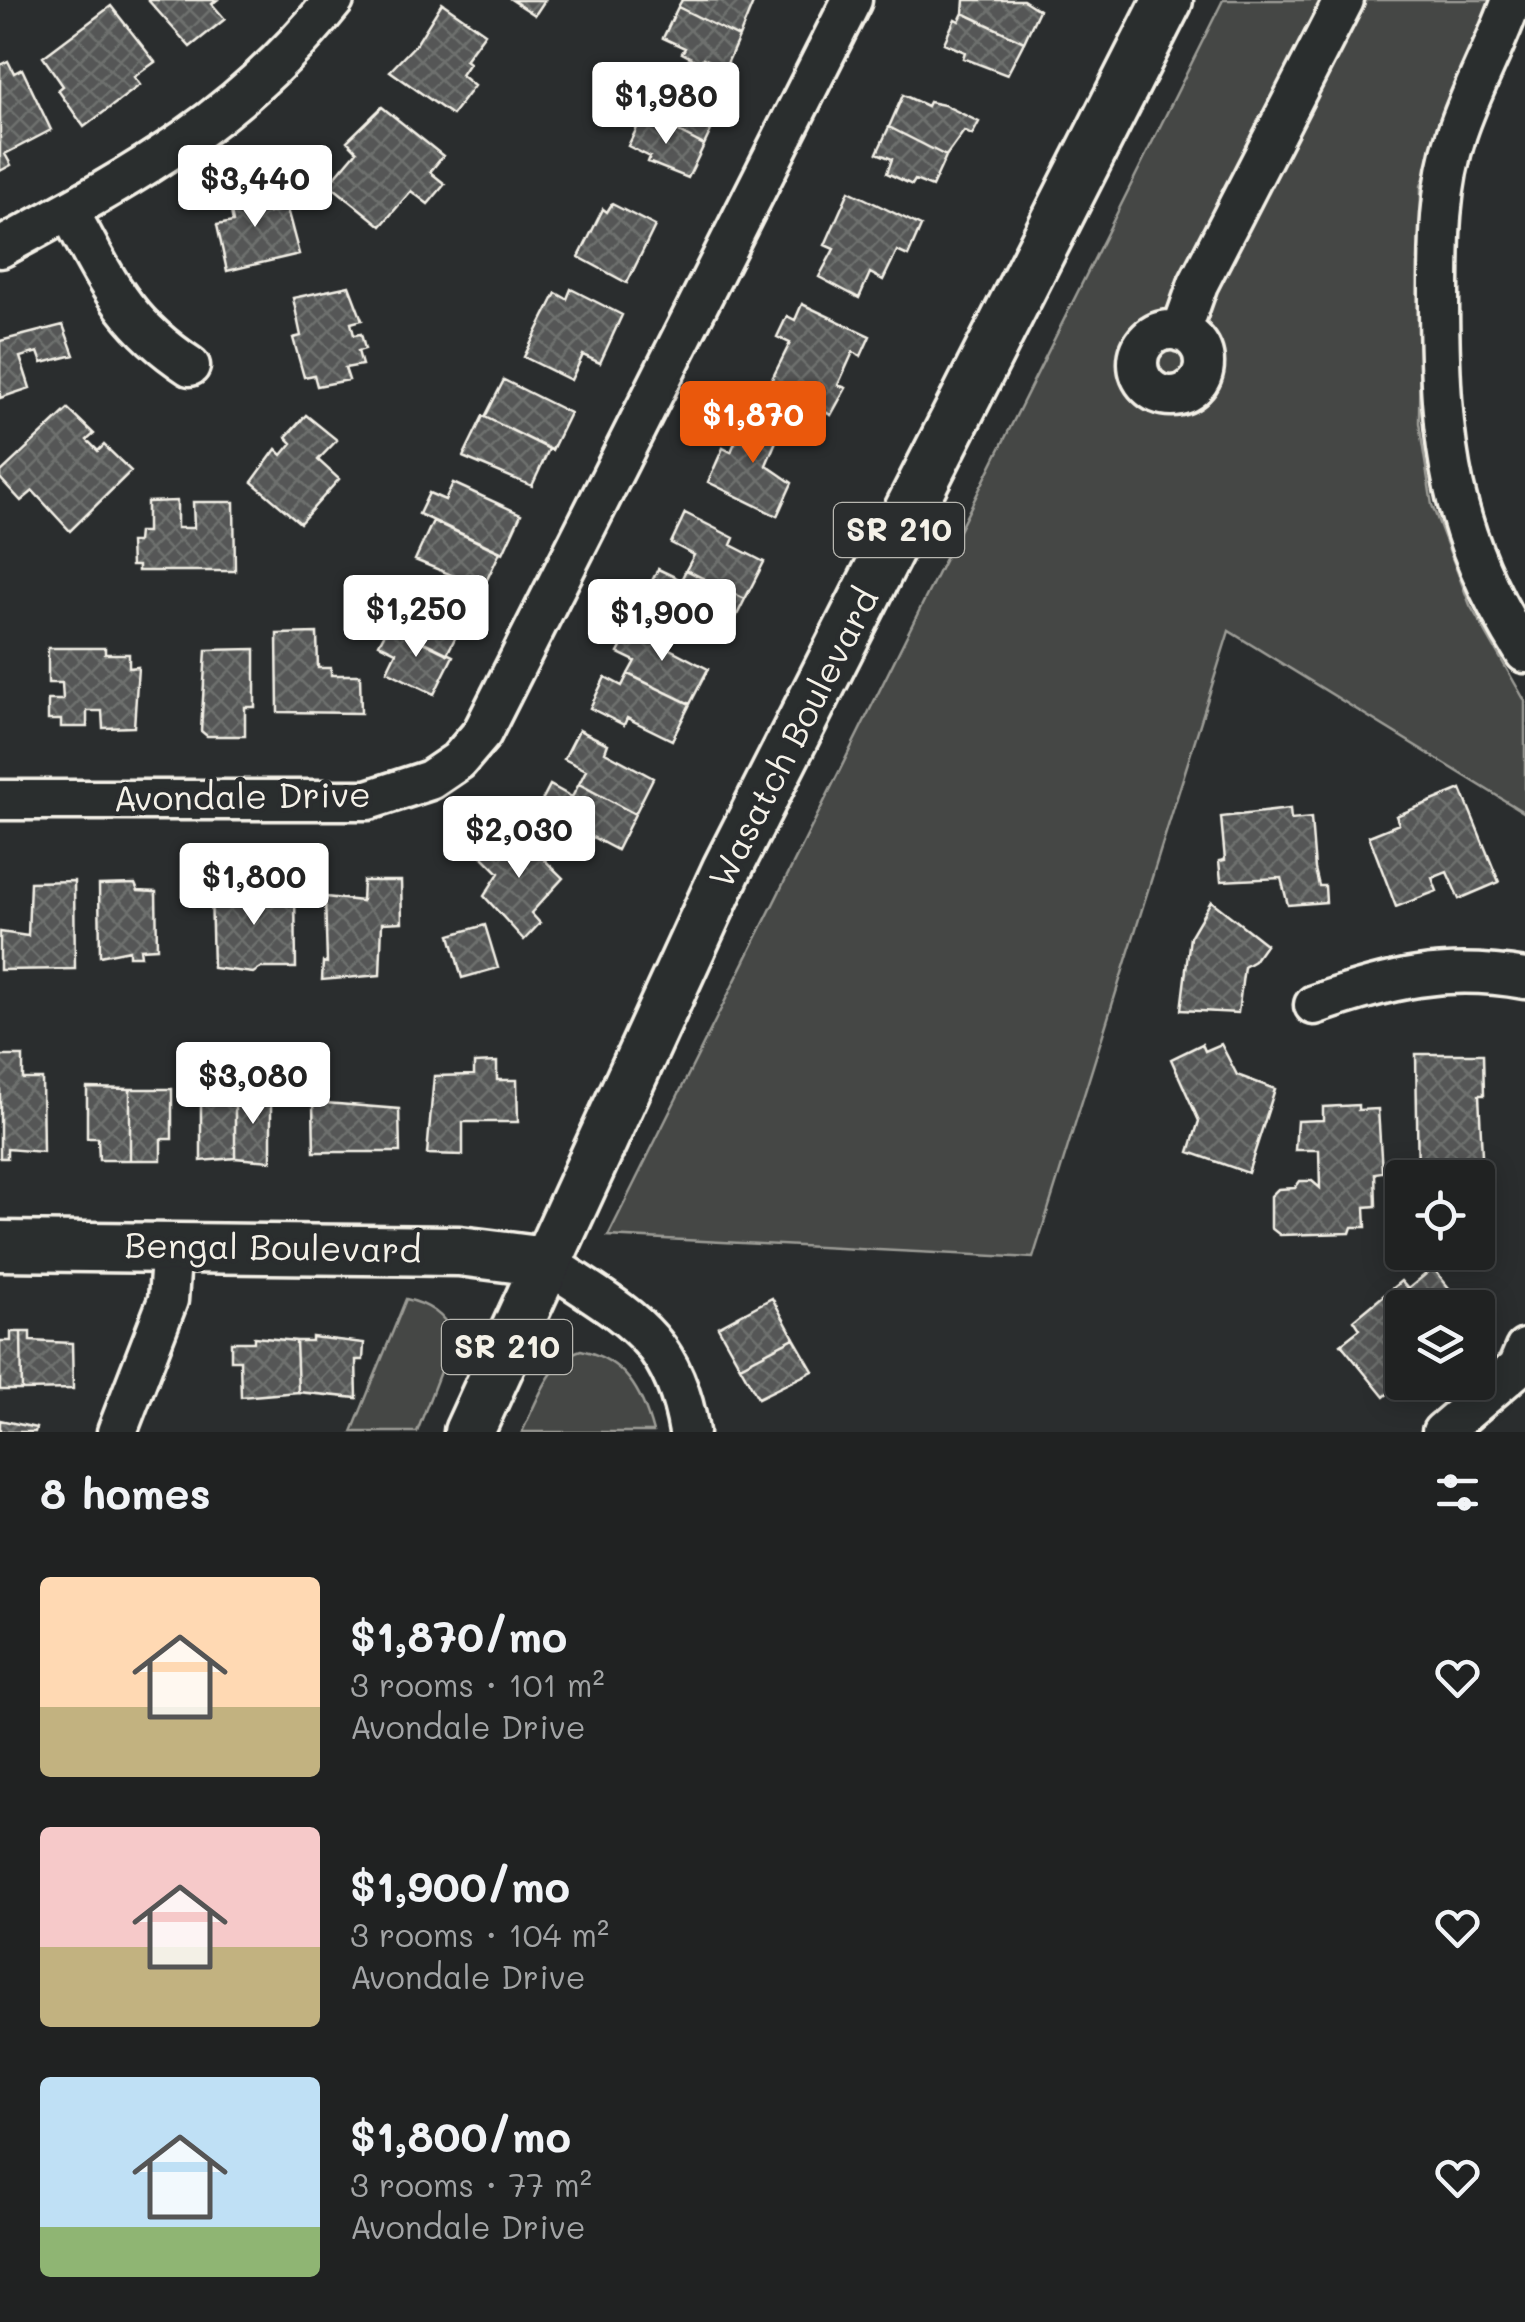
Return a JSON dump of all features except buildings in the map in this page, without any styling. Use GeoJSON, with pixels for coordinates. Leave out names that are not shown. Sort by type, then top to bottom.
{"type":"FeatureCollection","features":[{"type":"Feature","properties":{"kind":"main road","name":"Wasatch Boulevard"},"geometry":{"type":"LineString","coordinates":[[469,1432],[727,870],[1168,0]]}},
{"type":"Feature","properties":{"kind":"main road","name":"Bengal Boulevard"},"geometry":{"type":"LineString","coordinates":[[0,1246],[459,1251],[546,1262]]}},
{"type":"Feature","properties":{"kind":"street"},"geometry":{"type":"LineString","coordinates":[[0,248],[196,136],[250,93],[334,0]]}},
{"type":"Feature","properties":{"kind":"street","name":"Avondale Drive"},"geometry":{"type":"LineString","coordinates":[[0,800],[368,800],[430,780],[458,761],[482,733],[852,0]]}},
{"type":"Feature","properties":{"kind":"street"},"geometry":{"type":"LineString","coordinates":[[1181,332],[1198,284],[1344,0]]}},
{"type":"Feature","properties":{"kind":"street"},"geometry":{"type":"LineString","coordinates":[[1512,0],[1457,133],[1446,176],[1438,255],[1440,414],[1449,480],[1468,544],[1494,604],[1525,653]]}},
{"type":"Feature","properties":{"kind":"street"},"geometry":{"type":"LineString","coordinates":[[69,211],[122,308],[153,342],[190,366]]}},
{"type":"Feature","properties":{"kind":"street"},"geometry":{"type":"LineString","coordinates":[[1314,1005],[1380,982],[1436,972],[1525,979]]}},
{"type":"Feature","properties":{"kind":"street"},"geometry":{"type":"LineString","coordinates":[[117,1432],[162,1320],[172,1245]]}},
{"type":"Feature","properties":{"kind":"street"},"geometry":{"type":"LineString","coordinates":[[546,1262],[655,1342],[672,1366],[688,1432]]}},
{"type":"Feature","properties":{"kind":"street"},"geometry":{"type":"LineString","coordinates":[[1442,1432],[1522,1363]]}},
{"type":"Feature","properties":{"kind":"shaded area"},"geometry":{"type":"Polygon","coordinates":[[[1223,0],[1491,0],[1421,186],[1419,423],[1432,505],[1470,605],[1525,701],[1525,813],[1229,631],[1033,1258],[608,1236],[1223,0]]]}},
{"type":"Feature","properties":{"kind":"shaded area"},"geometry":{"type":"Polygon","coordinates":[[[406,1299],[434,1311],[454,1335],[417,1432],[352,1432],[406,1299]]]}},
{"type":"Feature","properties":{"kind":"shaded area"},"geometry":{"type":"Polygon","coordinates":[[[581,1350],[609,1361],[629,1379],[653,1432],[522,1432],[552,1373],[581,1350]]]}}]}
